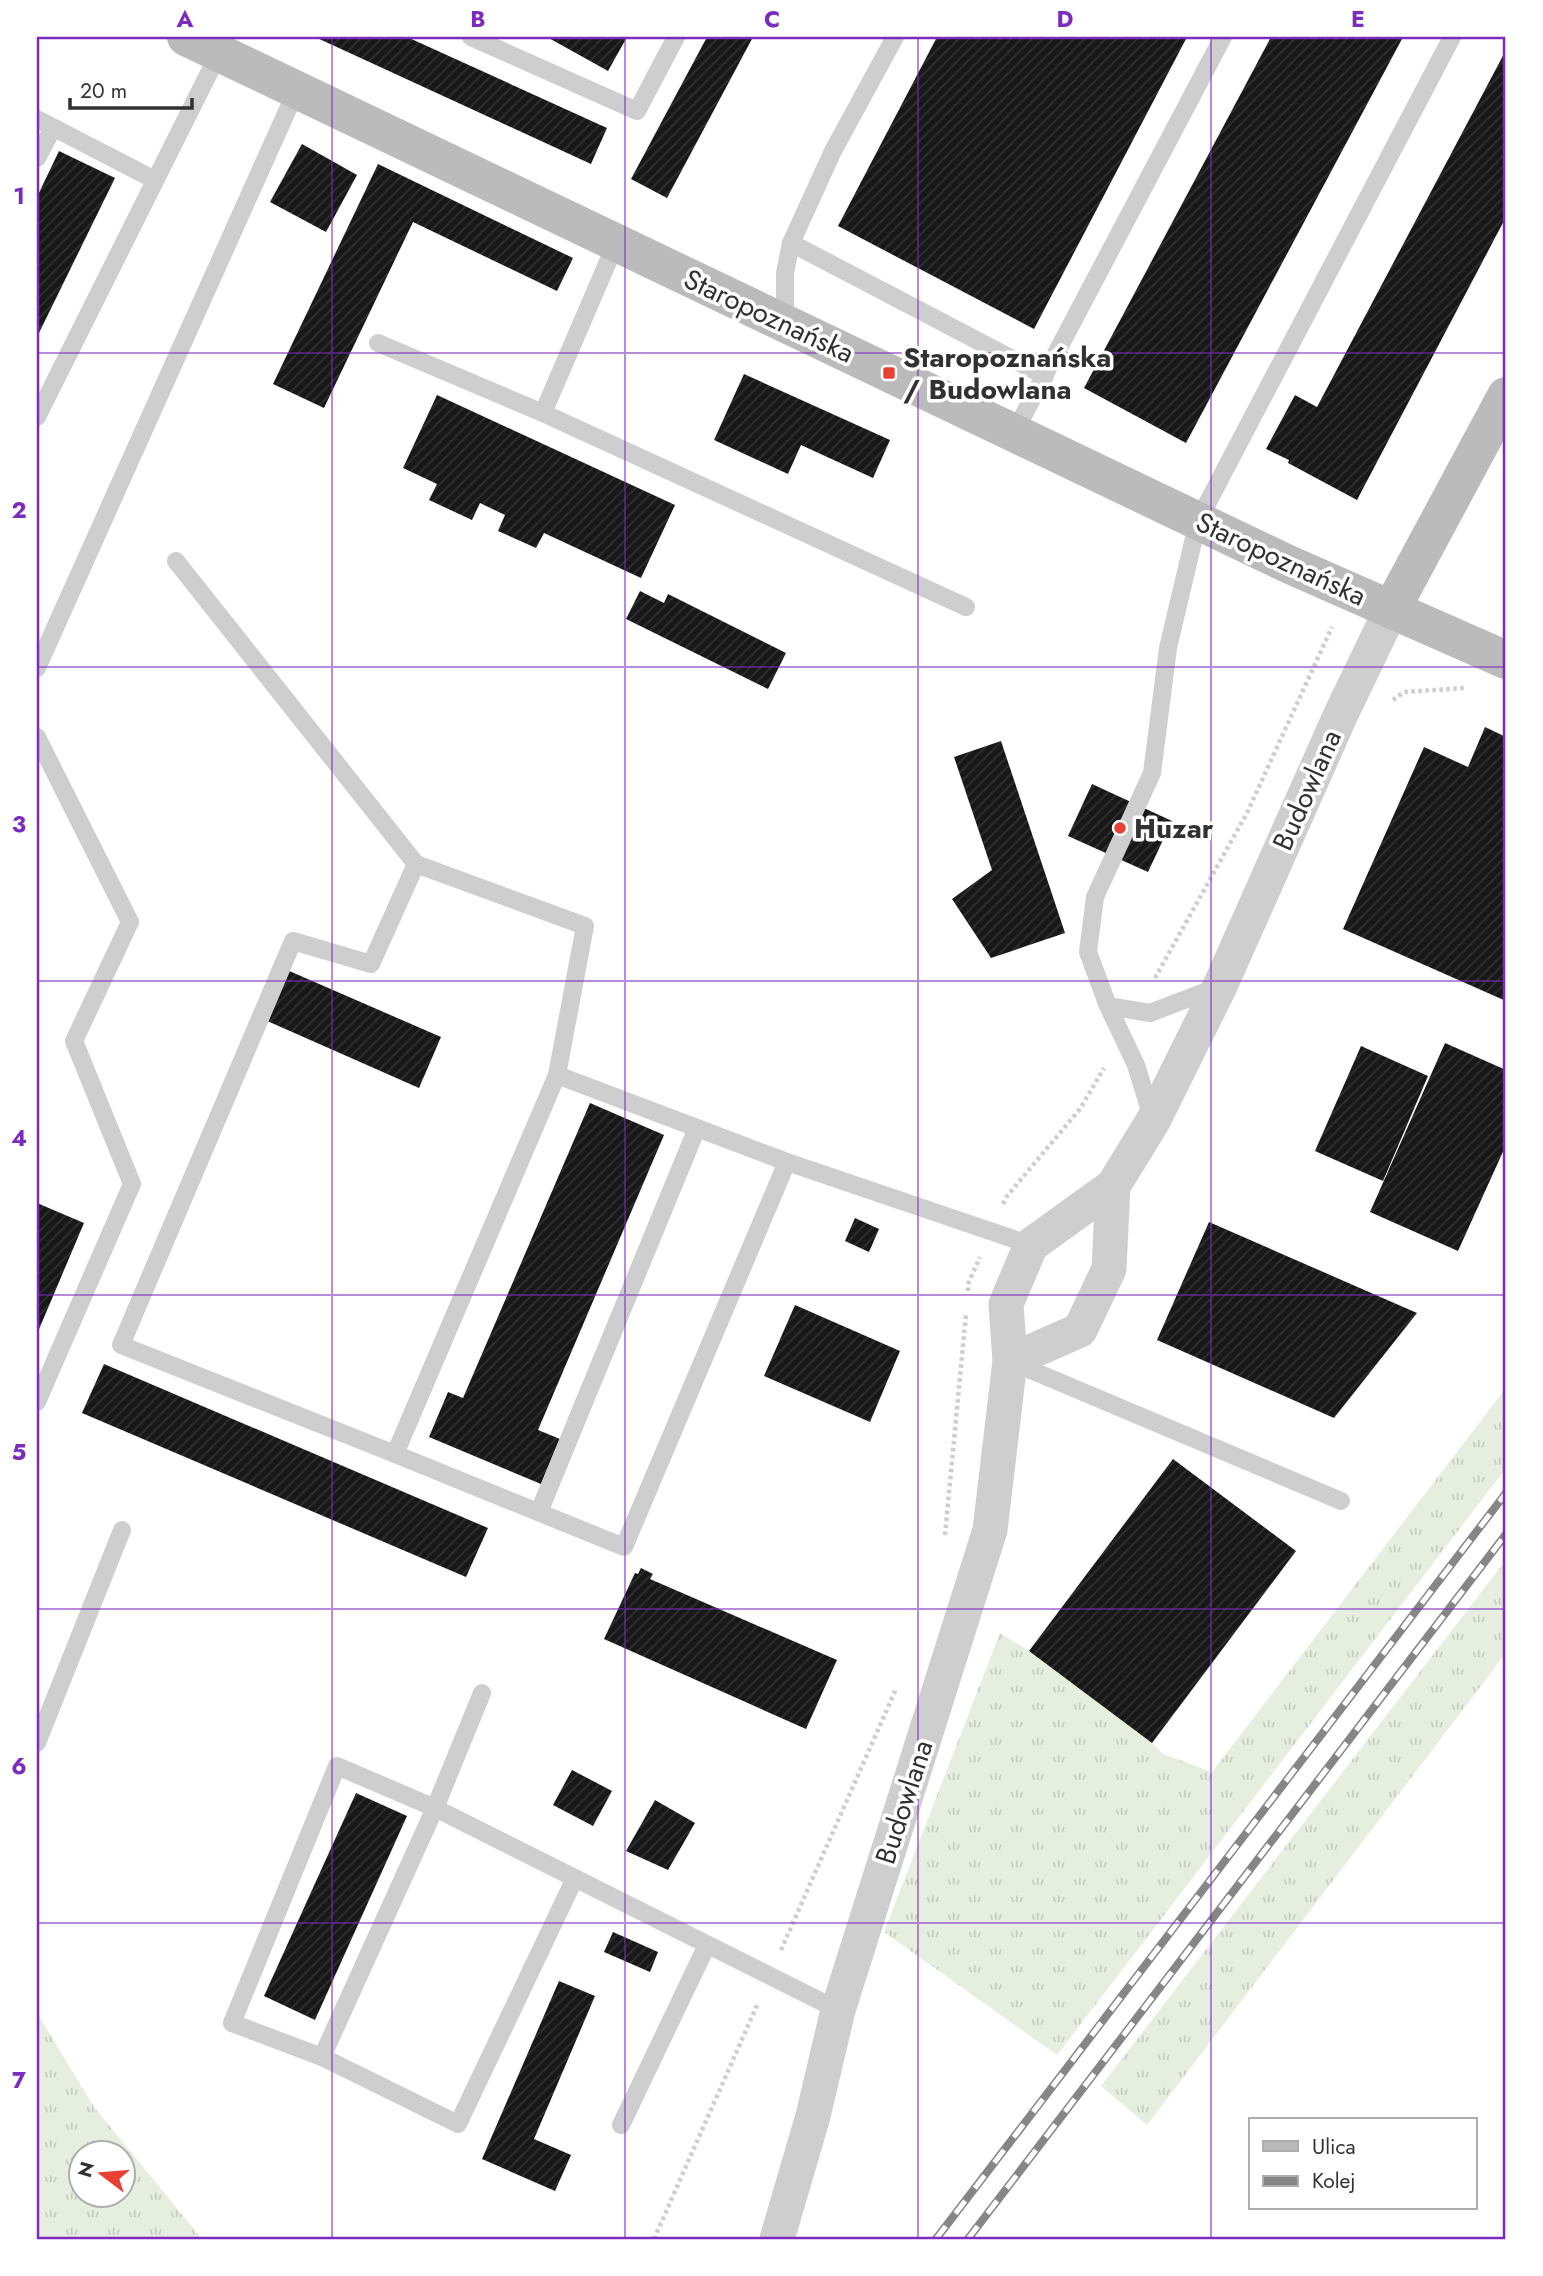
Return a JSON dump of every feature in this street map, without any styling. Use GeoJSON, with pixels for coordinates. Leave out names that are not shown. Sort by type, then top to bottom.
{"type":"FeatureCollection","features":[{"type":"Feature","properties":{"kind":"street","name":"Staropoznańska"},"geometry":{"type":"LineString","coordinates":[[210,42],[297,89],[1288,564],[1506,660]]}},
{"type":"Feature","properties":{"kind":"street","name":"Budowlana"},"geometry":{"type":"LineString","coordinates":[[777,2239],[813,2116],[838,2010],[990,1530],[1010,1361],[1006,1304],[1031,1245],[1114,1186],[1153,1121],[1220,986],[1341,714],[1391,610],[1506,396]]}},
{"type":"Feature","properties":{"kind":"street","name":"Budowlana"},"geometry":{"type":"LineString","coordinates":[[1010,1361],[1080,1330],[1109,1269],[1114,1186]]}},
{"type":"Feature","properties":{"kind":"lane"},"geometry":{"type":"LineString","coordinates":[[471,37],[495,42],[637,111],[677,37]]}},
{"type":"Feature","properties":{"kind":"lane"},"geometry":{"type":"LineString","coordinates":[[785,324],[785,273],[790,243],[833,150],[895,37]]}},
{"type":"Feature","properties":{"kind":"lane"},"geometry":{"type":"LineString","coordinates":[[1014,433],[1223,37]]}},
{"type":"Feature","properties":{"kind":"lane"},"geometry":{"type":"LineString","coordinates":[[1153,1121],[1136,1065],[1108,1006],[1088,953],[1095,897],[1152,773],[1168,648],[1198,521],[1452,37]]}},
{"type":"Feature","properties":{"kind":"lane"},"geometry":{"type":"LineString","coordinates":[[37,417],[155,180],[210,42]]}},
{"type":"Feature","properties":{"kind":"lane"},"geometry":{"type":"LineString","coordinates":[[37,668],[297,89]]}},
{"type":"Feature","properties":{"kind":"lane"},"geometry":{"type":"LineString","coordinates":[[37,120],[155,180]]}},
{"type":"Feature","properties":{"kind":"lane"},"geometry":{"type":"LineString","coordinates":[[37,158],[53,128]]}},
{"type":"Feature","properties":{"kind":"lane"},"geometry":{"type":"LineString","coordinates":[[543,414],[616,243]]}},
{"type":"Feature","properties":{"kind":"lane"},"geometry":{"type":"LineString","coordinates":[[790,243],[1045,376]]}},
{"type":"Feature","properties":{"kind":"lane"},"geometry":{"type":"LineString","coordinates":[[377,344],[543,414],[967,607]]}},
{"type":"Feature","properties":{"kind":"lane"},"geometry":{"type":"LineString","coordinates":[[176,561],[416,864],[585,926],[557,1074],[395,1454]]}},
{"type":"Feature","properties":{"kind":"lane"},"geometry":{"type":"LineString","coordinates":[[37,737],[130,922],[74,1041],[132,1184],[37,1402]]}},
{"type":"Feature","properties":{"kind":"lane"},"geometry":{"type":"LineString","coordinates":[[416,864],[371,964],[293,941],[121,1345],[624,1547],[787,1162]]}},
{"type":"Feature","properties":{"kind":"lane"},"geometry":{"type":"LineString","coordinates":[[1108,1006],[1150,1013],[1220,986]]}},
{"type":"Feature","properties":{"kind":"lane"},"geometry":{"type":"LineString","coordinates":[[557,1074],[787,1162],[1031,1245]]}},
{"type":"Feature","properties":{"kind":"lane"},"geometry":{"type":"LineString","coordinates":[[539,1512],[697,1128]]}},
{"type":"Feature","properties":{"kind":"lane"},"geometry":{"type":"LineString","coordinates":[[1010,1361],[1341,1501]]}},
{"type":"Feature","properties":{"kind":"lane"},"geometry":{"type":"LineString","coordinates":[[37,1743],[122,1530]]}},
{"type":"Feature","properties":{"kind":"lane"},"geometry":{"type":"LineString","coordinates":[[323,2057],[435,1808],[482,1693]]}},
{"type":"Feature","properties":{"kind":"lane"},"geometry":{"type":"LineString","coordinates":[[575,1878],[458,2124],[323,2057],[232,2022],[337,1766],[435,1808],[575,1878],[707,1945],[838,2010]]}},
{"type":"Feature","properties":{"kind":"lane"},"geometry":{"type":"LineString","coordinates":[[621,2125],[707,1945]]}},
{"type":"Feature","properties":{"kind":"path"},"geometry":{"type":"LineString","coordinates":[[1301,696],[1367,726],[1371,717],[1404,692],[1466,688]]}},
{"type":"Feature","properties":{"kind":"green space"},"geometry":{"type":"Polygon","coordinates":[[[1506,1388],[1506,1468],[1057,2055],[884,1932],[1000,1633],[1029,1651],[1163,1754],[1212,1772],[1506,1388]]]}},
{"type":"Feature","properties":{"kind":"green space"},"geometry":{"type":"Polygon","coordinates":[[[1506,1560],[1506,1653],[1147,2125],[1101,2086],[1506,1560]]]}},
{"type":"Feature","properties":{"kind":"green space"},"geometry":{"type":"Polygon","coordinates":[[[37,2013],[94,2107],[121,2140],[66,2140],[66,2210],[136,2210],[136,2158],[202,2239],[37,2239],[37,2013]]]}},
{"type":"Feature","properties":{"kind":"building"},"geometry":{"type":"Polygon","coordinates":[[[315,37],[407,37],[607,128],[591,164],[315,37]]]}},
{"type":"Feature","properties":{"kind":"building"},"geometry":{"type":"Polygon","coordinates":[[[547,37],[627,37],[608,71],[547,37]]]}},
{"type":"Feature","properties":{"kind":"building"},"geometry":{"type":"Polygon","coordinates":[[[707,37],[753,37],[667,198],[631,179],[707,37]]]}},
{"type":"Feature","properties":{"kind":"building"},"geometry":{"type":"Polygon","coordinates":[[[937,37],[1187,37],[1034,329],[838,226],[937,37]]]}},
{"type":"Feature","properties":{"kind":"building"},"geometry":{"type":"Polygon","coordinates":[[[1271,37],[1403,37],[1186,443],[1084,388],[1271,37]]]}},
{"type":"Feature","properties":{"kind":"building"},"geometry":{"type":"Polygon","coordinates":[[[1506,50],[1506,217],[1357,500],[1266,449],[1295,395],[1317,407],[1506,50]]]}},
{"type":"Feature","properties":{"kind":"building"},"geometry":{"type":"Polygon","coordinates":[[[302,144],[357,175],[326,232],[270,202],[302,144]]]}},
{"type":"Feature","properties":{"kind":"building"},"geometry":{"type":"Polygon","coordinates":[[[59,151],[115,178],[37,337],[37,197],[59,151]]]}},
{"type":"Feature","properties":{"kind":"building"},"geometry":{"type":"Polygon","coordinates":[[[378,164],[573,258],[557,291],[413,222],[324,408],[273,384],[378,164]]]}},
{"type":"Feature","properties":{"kind":"building"},"geometry":{"type":"Polygon","coordinates":[[[744,374],[890,440],[873,478],[801,445],[788,474],[714,440],[744,374]]]}},
{"type":"Feature","properties":{"kind":"building"},"geometry":{"type":"Polygon","coordinates":[[[437,395],[675,505],[641,578],[544,533],[536,548],[498,531],[505,515],[480,503],[472,520],[429,500],[437,484],[403,468],[437,395]]]}},
{"type":"Feature","properties":{"kind":"building"},"geometry":{"type":"Polygon","coordinates":[[[640,591],[664,603],[668,594],[786,653],[768,689],[626,619],[640,591]]]}},
{"type":"Feature","properties":{"kind":"building"},"geometry":{"type":"Polygon","coordinates":[[[1485,727],[1506,737],[1506,1001],[1343,929],[1424,747],[1468,767],[1485,727]]]}},
{"type":"Feature","properties":{"kind":"building"},"geometry":{"type":"Polygon","coordinates":[[[1001,741],[1065,933],[991,958],[952,899],[992,870],[954,757],[1001,741]]]}},
{"type":"Feature","properties":{"kind":"building","name":"Huzar"},"geometry":{"type":"Polygon","coordinates":[[[1092,784],[1172,821],[1148,872],[1068,836],[1092,784]]]}},
{"type":"Feature","properties":{"kind":"building"},"geometry":{"type":"Polygon","coordinates":[[[287,970],[441,1037],[419,1088],[265,1020],[287,970]]]}},
{"type":"Feature","properties":{"kind":"building"},"geometry":{"type":"Polygon","coordinates":[[[1445,1043],[1506,1070],[1506,1145],[1458,1251],[1370,1212],[1445,1043]]]}},
{"type":"Feature","properties":{"kind":"building"},"geometry":{"type":"Polygon","coordinates":[[[1361,1046],[1428,1076],[1383,1181],[1315,1151],[1361,1046]]]}},
{"type":"Feature","properties":{"kind":"building"},"geometry":{"type":"Polygon","coordinates":[[[590,1103],[664,1135],[538,1430],[560,1439],[541,1484],[429,1437],[448,1392],[463,1398],[590,1103]]]}},
{"type":"Feature","properties":{"kind":"building"},"geometry":{"type":"Polygon","coordinates":[[[37,1203],[84,1223],[37,1334],[37,1203]]]}},
{"type":"Feature","properties":{"kind":"building"},"geometry":{"type":"Polygon","coordinates":[[[855,1218],[879,1229],[869,1252],[845,1241],[855,1218]]]}},
{"type":"Feature","properties":{"kind":"building"},"geometry":{"type":"Polygon","coordinates":[[[1209,1222],[1417,1313],[1334,1418],[1157,1340],[1209,1222]]]}},
{"type":"Feature","properties":{"kind":"building"},"geometry":{"type":"Polygon","coordinates":[[[795,1305],[900,1351],[870,1422],[764,1376],[795,1305]]]}},
{"type":"Feature","properties":{"kind":"building"},"geometry":{"type":"Polygon","coordinates":[[[104,1364],[488,1528],[466,1577],[82,1413],[104,1364]]]}},
{"type":"Feature","properties":{"kind":"building"},"geometry":{"type":"Polygon","coordinates":[[[1173,1459],[1296,1551],[1152,1743],[1029,1651],[1173,1459]]]}},
{"type":"Feature","properties":{"kind":"building"},"geometry":{"type":"Polygon","coordinates":[[[641,1568],[653,1574],[650,1579],[837,1660],[806,1729],[604,1639],[635,1573],[638,1574],[641,1568]]]}},
{"type":"Feature","properties":{"kind":"building"},"geometry":{"type":"Polygon","coordinates":[[[572,1770],[612,1791],[593,1826],[553,1805],[572,1770]]]}},
{"type":"Feature","properties":{"kind":"building"},"geometry":{"type":"Polygon","coordinates":[[[356,1793],[407,1816],[315,2020],[264,1996],[356,1793]]]}},
{"type":"Feature","properties":{"kind":"building"},"geometry":{"type":"Polygon","coordinates":[[[655,1800],[695,1823],[668,1870],[626,1851],[655,1800]]]}},
{"type":"Feature","properties":{"kind":"building"},"geometry":{"type":"Polygon","coordinates":[[[613,1932],[658,1952],[650,1972],[604,1952],[613,1932]]]}},
{"type":"Feature","properties":{"kind":"building"},"geometry":{"type":"Polygon","coordinates":[[[559,1981],[595,1996],[534,2139],[571,2155],[555,2191],[482,2159],[559,1981]]]}},
{"type":"Feature","properties":{"kind":"railway"},"geometry":{"type":"LineString","coordinates":[[936,2239],[1506,1493]]}},
{"type":"Feature","properties":{"kind":"railway"},"geometry":{"type":"LineString","coordinates":[[968,2239],[1506,1534]]}},
{"type":"Feature","properties":{"kind":"place","name":"Staropoznańska / Budowlana"},"geometry":{"type":"Point","coordinates":[889,373]}},
{"type":"Feature","properties":{"kind":"place","name":"Huzar"},"geometry":{"type":"Point","coordinates":[1120,828]}}]}
